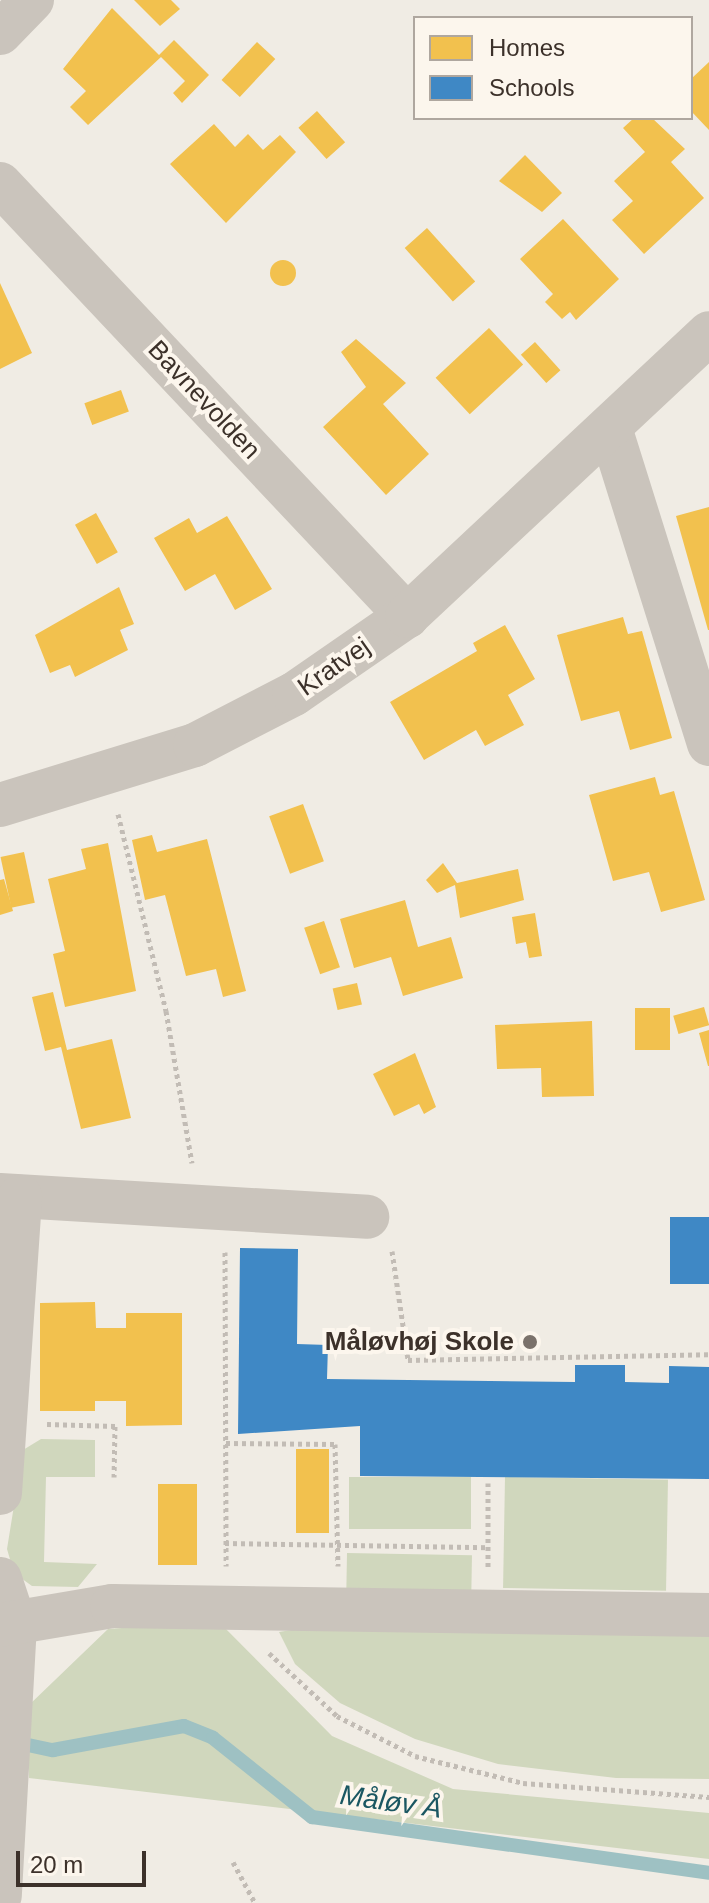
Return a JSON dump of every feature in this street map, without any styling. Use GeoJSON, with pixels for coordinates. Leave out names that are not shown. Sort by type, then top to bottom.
{"type":"FeatureCollection","features":[{"type":"Feature","properties":{"kind":"street"},"geometry":{"type":"LineString","coordinates":[[0,33],[32,0]]}},
{"type":"Feature","properties":{"kind":"street","name":"Bavnevolden"},"geometry":{"type":"LineString","coordinates":[[0,184],[407,616]]}},
{"type":"Feature","properties":{"kind":"street","name":"Kratvej"},"geometry":{"type":"LineString","coordinates":[[0,805],[104,778],[207,740],[282,701],[407,616],[611,431],[709,333]]}},
{"type":"Feature","properties":{"kind":"street"},"geometry":{"type":"LineString","coordinates":[[611,431],[709,744]]}},
{"type":"Feature","properties":{"kind":"street"},"geometry":{"type":"LineString","coordinates":[[0,1493],[7,1423],[10,1196],[367,1217]]}},
{"type":"Feature","properties":{"kind":"street"},"geometry":{"type":"LineString","coordinates":[[0,1579],[7,1625],[11,1707],[0,1896]]}},
{"type":"Feature","properties":{"kind":"street"},"geometry":{"type":"LineString","coordinates":[[7,1625],[112,1606],[709,1615]]}},
{"type":"Feature","properties":{"kind":"path"},"geometry":{"type":"LineString","coordinates":[[104,778],[166,1011],[193,1181]]}},
{"type":"Feature","properties":{"kind":"path"},"geometry":{"type":"LineString","coordinates":[[367,1217],[382,1226],[396,1261],[408,1360],[709,1354]]}},
{"type":"Feature","properties":{"kind":"path"},"geometry":{"type":"LineString","coordinates":[[225,1277],[225,1543],[235,1608],[277,1668],[337,1716],[415,1756],[523,1783],[709,1797]]}},
{"type":"Feature","properties":{"kind":"path"},"geometry":{"type":"LineString","coordinates":[[7,1423],[115,1426],[114,1477]]}},
{"type":"Feature","properties":{"kind":"path"},"geometry":{"type":"LineString","coordinates":[[226,1443],[335,1444],[339,1609]]}},
{"type":"Feature","properties":{"kind":"path"},"geometry":{"type":"LineString","coordinates":[[488,1483],[488,1611]]}},
{"type":"Feature","properties":{"kind":"path"},"geometry":{"type":"LineString","coordinates":[[225,1543],[337,1542],[488,1547]]}},
{"type":"Feature","properties":{"kind":"path"},"geometry":{"type":"LineString","coordinates":[[233,1862],[255,1903]]}},
{"type":"Feature","properties":{"kind":"green space"},"geometry":{"type":"Polygon","coordinates":[[[41,1439],[95,1440],[95,1477],[46,1477],[44,1562],[97,1564],[78,1587],[32,1586],[14,1573],[7,1549],[23,1450],[41,1439]]]}},
{"type":"Feature","properties":{"kind":"green space"},"geometry":{"type":"Polygon","coordinates":[[[349,1477],[471,1477],[471,1529],[349,1529],[349,1477]]]}},
{"type":"Feature","properties":{"kind":"green space"},"geometry":{"type":"Polygon","coordinates":[[[505,1477],[668,1480],[666,1591],[503,1588],[505,1477]]]}},
{"type":"Feature","properties":{"kind":"green space"},"geometry":{"type":"Polygon","coordinates":[[[347,1553],[472,1555],[471,1592],[346,1590],[347,1553]]]}},
{"type":"Feature","properties":{"kind":"green space"},"geometry":{"type":"Polygon","coordinates":[[[218,1621],[332,1736],[453,1789],[709,1813],[709,1859],[29,1778],[28,1706],[108,1629],[218,1621]]]}},
{"type":"Feature","properties":{"kind":"green space"},"geometry":{"type":"Polygon","coordinates":[[[345,1621],[709,1629],[709,1779],[616,1778],[498,1764],[415,1739],[340,1703],[295,1664],[279,1632],[345,1621]]]}},
{"type":"Feature","properties":{"kind":"building: Homes"},"geometry":{"type":"Polygon","coordinates":[[[134,0],[171,0],[180,9],[160,26],[134,0]]]}},
{"type":"Feature","properties":{"kind":"building: Homes"},"geometry":{"type":"Polygon","coordinates":[[[112,8],[159,55],[174,40],[209,75],[182,103],[173,93],[185,81],[161,57],[88,125],[70,107],[86,91],[63,69],[112,8]]]}},
{"type":"Feature","properties":{"kind":"building: Homes"},"geometry":{"type":"Polygon","coordinates":[[[257,42],[275,59],[240,97],[222,80],[257,42]]]}},
{"type":"Feature","properties":{"kind":"building: Homes"},"geometry":{"type":"Polygon","coordinates":[[[709,62],[709,130],[693,113],[693,77],[709,62]]]}},
{"type":"Feature","properties":{"kind":"building: Homes"},"geometry":{"type":"Polygon","coordinates":[[[317,111],[345,142],[327,159],[298,128],[317,111]]]}},
{"type":"Feature","properties":{"kind":"building: Homes"},"geometry":{"type":"Polygon","coordinates":[[[632,120],[654,120],[685,149],[671,162],[704,198],[644,254],[612,220],[633,201],[614,181],[645,152],[623,128],[632,120]]]}},
{"type":"Feature","properties":{"kind":"building: Homes"},"geometry":{"type":"Polygon","coordinates":[[[214,124],[235,147],[248,134],[263,150],[280,135],[296,152],[226,223],[170,164],[214,124]]]}},
{"type":"Feature","properties":{"kind":"building: Homes"},"geometry":{"type":"Polygon","coordinates":[[[525,155],[562,193],[542,212],[499,181],[525,155]]]}},
{"type":"Feature","properties":{"kind":"building: Homes"},"geometry":{"type":"Polygon","coordinates":[[[563,219],[619,279],[576,320],[570,312],[562,319],[545,302],[553,294],[520,259],[563,219]]]}},
{"type":"Feature","properties":{"kind":"building: Homes"},"geometry":{"type":"Polygon","coordinates":[[[427,228],[475,282],[453,302],[405,248],[427,228]]]}},
{"type":"Feature","properties":{"kind":"building: Homes"},"geometry":{"type":"Polygon","coordinates":[[[283,260],[293,263],[296,273],[293,283],[283,286],[273,283],[270,273],[273,263],[283,260]]]}},
{"type":"Feature","properties":{"kind":"building: Homes"},"geometry":{"type":"Polygon","coordinates":[[[0,283],[32,353],[0,369],[0,283]]]}},
{"type":"Feature","properties":{"kind":"building: Homes"},"geometry":{"type":"Polygon","coordinates":[[[489,328],[523,365],[470,414],[436,378],[489,328]]]}},
{"type":"Feature","properties":{"kind":"building: Homes"},"geometry":{"type":"Polygon","coordinates":[[[356,339],[406,383],[383,404],[429,454],[386,495],[323,427],[366,387],[341,352],[356,339]]]}},
{"type":"Feature","properties":{"kind":"building: Homes"},"geometry":{"type":"Polygon","coordinates":[[[535,342],[560,370],[546,383],[521,355],[535,342]]]}},
{"type":"Feature","properties":{"kind":"building: Homes"},"geometry":{"type":"Polygon","coordinates":[[[121,390],[129,412],[92,425],[84,403],[121,390]]]}},
{"type":"Feature","properties":{"kind":"building: Homes"},"geometry":{"type":"Polygon","coordinates":[[[709,507],[709,630],[708,630],[676,516],[709,507]]]}},
{"type":"Feature","properties":{"kind":"building: Homes"},"geometry":{"type":"Polygon","coordinates":[[[96,513],[118,552],[97,564],[75,525],[96,513]]]}},
{"type":"Feature","properties":{"kind":"building: Homes"},"geometry":{"type":"Polygon","coordinates":[[[227,516],[272,589],[235,610],[215,574],[185,591],[154,538],[189,518],[197,533],[227,516]]]}},
{"type":"Feature","properties":{"kind":"building: Homes"},"geometry":{"type":"Polygon","coordinates":[[[119,587],[134,624],[120,630],[128,650],[75,677],[70,665],[50,673],[35,635],[119,587]]]}},
{"type":"Feature","properties":{"kind":"building: Homes"},"geometry":{"type":"Polygon","coordinates":[[[623,617],[628,634],[642,631],[672,738],[630,750],[619,711],[581,721],[557,635],[623,617]]]}},
{"type":"Feature","properties":{"kind":"building: Homes"},"geometry":{"type":"Polygon","coordinates":[[[505,625],[535,679],[508,695],[524,725],[485,746],[476,730],[424,760],[390,702],[477,651],[473,643],[505,625]]]}},
{"type":"Feature","properties":{"kind":"building: Homes"},"geometry":{"type":"Polygon","coordinates":[[[655,777],[660,795],[674,791],[705,900],[661,912],[649,872],[613,881],[589,795],[655,777]]]}},
{"type":"Feature","properties":{"kind":"building: Homes"},"geometry":{"type":"Polygon","coordinates":[[[303,804],[324,861],[290,874],[269,816],[303,804]]]}},
{"type":"Feature","properties":{"kind":"building: Homes"},"geometry":{"type":"Polygon","coordinates":[[[152,835],[157,852],[207,839],[246,991],[223,997],[216,969],[186,976],[165,895],[145,900],[132,840],[152,835]]]}},
{"type":"Feature","properties":{"kind":"building: Homes"},"geometry":{"type":"Polygon","coordinates":[[[108,843],[136,991],[65,1007],[53,954],[65,951],[48,879],[86,869],[81,849],[108,843]]]}},
{"type":"Feature","properties":{"kind":"building: Homes"},"geometry":{"type":"Polygon","coordinates":[[[24,852],[35,903],[11,908],[1,857],[24,852]]]}},
{"type":"Feature","properties":{"kind":"building: Homes"},"geometry":{"type":"Polygon","coordinates":[[[443,863],[457,883],[518,869],[524,900],[460,918],[455,885],[437,893],[426,880],[443,863]]]}},
{"type":"Feature","properties":{"kind":"building: Homes"},"geometry":{"type":"Polygon","coordinates":[[[4,879],[13,911],[0,915],[0,880],[4,879]]]}},
{"type":"Feature","properties":{"kind":"building: Homes"},"geometry":{"type":"Polygon","coordinates":[[[405,900],[418,947],[451,937],[463,978],[403,996],[391,957],[354,968],[340,919],[405,900]]]}},
{"type":"Feature","properties":{"kind":"building: Homes"},"geometry":{"type":"Polygon","coordinates":[[[535,913],[542,956],[529,958],[526,942],[516,944],[512,917],[535,913]]]}},
{"type":"Feature","properties":{"kind":"building: Homes"},"geometry":{"type":"Polygon","coordinates":[[[324,921],[340,967],[320,974],[304,928],[324,921]]]}},
{"type":"Feature","properties":{"kind":"building: Homes"},"geometry":{"type":"Polygon","coordinates":[[[357,983],[362,1004],[338,1010],[333,989],[357,983]]]}},
{"type":"Feature","properties":{"kind":"building: Homes"},"geometry":{"type":"Polygon","coordinates":[[[53,992],[67,1050],[112,1039],[131,1118],[81,1129],[61,1047],[45,1051],[32,997],[53,992]]]}},
{"type":"Feature","properties":{"kind":"building: Homes"},"geometry":{"type":"Polygon","coordinates":[[[704,1007],[709,1025],[678,1034],[673,1016],[704,1007]]]}},
{"type":"Feature","properties":{"kind":"building: Homes"},"geometry":{"type":"Polygon","coordinates":[[[635,1008],[670,1008],[670,1050],[635,1050],[635,1008]]]}},
{"type":"Feature","properties":{"kind":"building: Homes"},"geometry":{"type":"Polygon","coordinates":[[[592,1021],[594,1096],[542,1097],[541,1068],[497,1069],[495,1025],[592,1021]]]}},
{"type":"Feature","properties":{"kind":"building: Homes"},"geometry":{"type":"Polygon","coordinates":[[[709,1030],[709,1066],[708,1066],[699,1033],[709,1030]]]}},
{"type":"Feature","properties":{"kind":"building: Homes"},"geometry":{"type":"Polygon","coordinates":[[[415,1053],[436,1107],[424,1114],[419,1104],[394,1116],[373,1074],[415,1053]]]}},
{"type":"Feature","properties":{"kind":"building: Homes"},"geometry":{"type":"Polygon","coordinates":[[[95,1302],[96,1328],[126,1328],[126,1313],[182,1313],[182,1425],[126,1426],[126,1401],[95,1401],[95,1411],[40,1411],[40,1303],[95,1302]]]}},
{"type":"Feature","properties":{"kind":"building: Homes"},"geometry":{"type":"Polygon","coordinates":[[[296,1449],[329,1449],[329,1533],[296,1533],[296,1449]]]}},
{"type":"Feature","properties":{"kind":"building: Homes"},"geometry":{"type":"Polygon","coordinates":[[[158,1484],[197,1484],[197,1565],[158,1565],[158,1484]]]}},
{"type":"Feature","properties":{"kind":"building: Schools"},"geometry":{"type":"Polygon","coordinates":[[[670,1217],[709,1217],[709,1284],[670,1284],[670,1217]]]}},
{"type":"Feature","properties":{"kind":"building: Schools"},"geometry":{"type":"Polygon","coordinates":[[[240,1248],[298,1249],[297,1344],[328,1345],[327,1379],[575,1382],[575,1365],[625,1365],[625,1382],[669,1383],[669,1366],[709,1367],[709,1479],[360,1476],[360,1426],[238,1434],[240,1248]]]}},
{"type":"Feature","properties":{"kind":"waterway","name":"Måløv Å"},"geometry":{"type":"LineString","coordinates":[[14,1742],[53,1750],[184,1726],[213,1738],[312,1817],[709,1873]]}},
{"type":"Feature","properties":{"kind":"place","name":"Måløvhøj Skole"},"geometry":{"type":"Point","coordinates":[530,1342]}}]}
